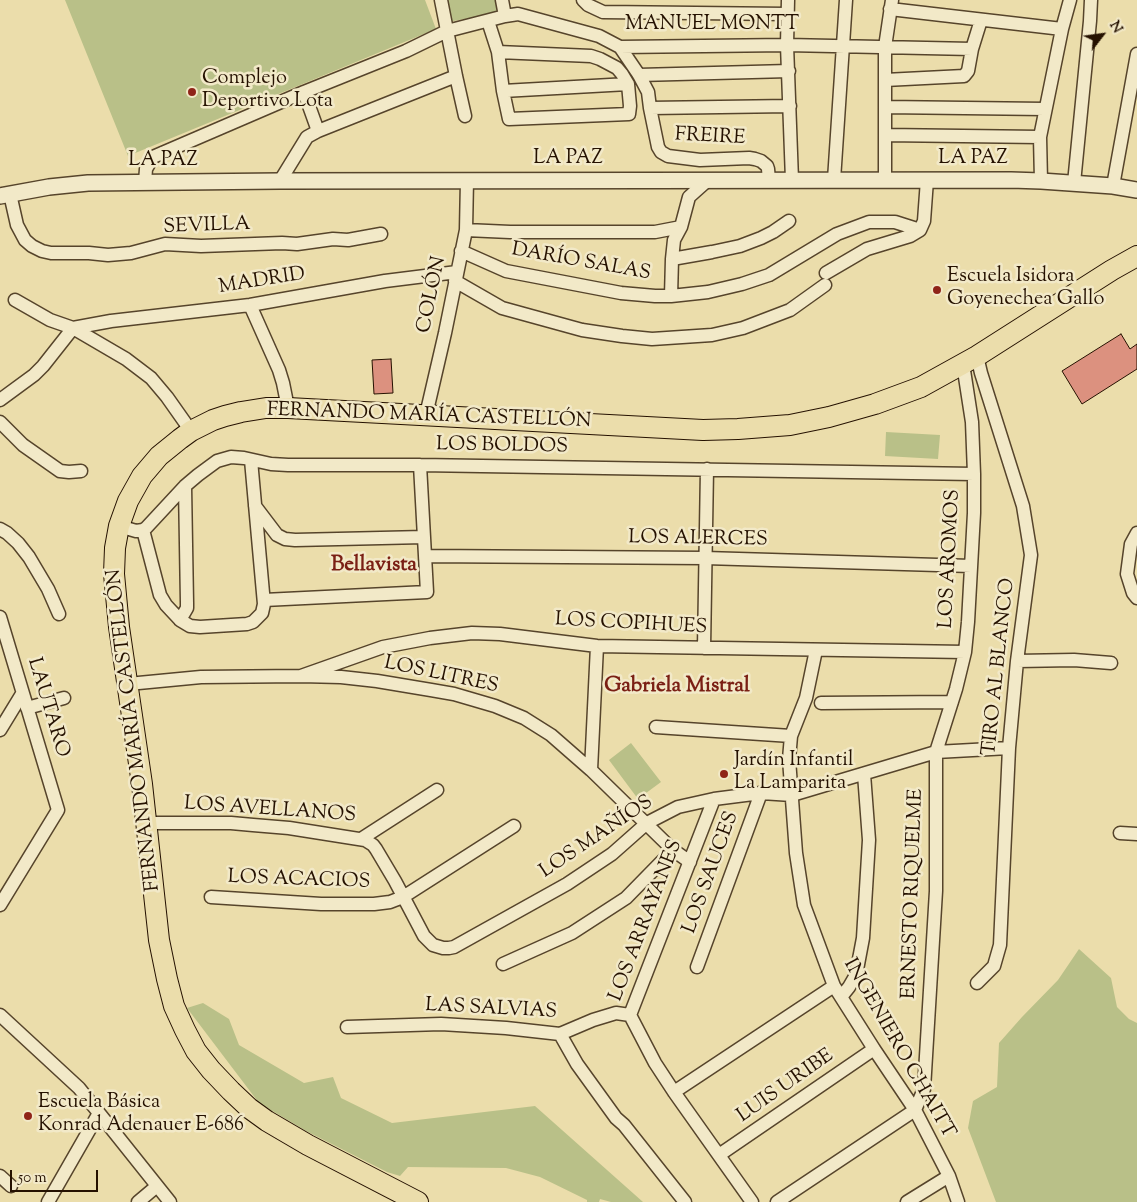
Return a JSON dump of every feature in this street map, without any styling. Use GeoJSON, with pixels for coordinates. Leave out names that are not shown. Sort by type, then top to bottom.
{"type":"FeatureCollection","features":[{"type":"Feature","properties":{"kind":"main road","name":"FERNANDO MARÍA CASTELLÓN"},"geometry":{"type":"LineString","coordinates":[[418,1202],[308,1145],[249,1108],[211,1070],[196,1051],[174,1006],[162,958],[128,684],[119,628],[114,574],[115,548],[119,526],[131,494],[142,476],[159,456],[191,431],[213,420],[241,412],[266,408],[684,429],[738,429],[790,425],[829,418],[921,387],[970,360],[1137,256]]}},
{"type":"Feature","properties":{"kind":"street"},"geometry":{"type":"LineString","coordinates":[[441,0],[465,116]]}},
{"type":"Feature","properties":{"kind":"street"},"geometry":{"type":"LineString","coordinates":[[502,0],[506,16]]}},
{"type":"Feature","properties":{"kind":"street"},"geometry":{"type":"LineString","coordinates":[[788,0],[787,45],[792,180]]}},
{"type":"Feature","properties":{"kind":"street"},"geometry":{"type":"LineString","coordinates":[[834,180],[846,0]]}},
{"type":"Feature","properties":{"kind":"street"},"geometry":{"type":"LineString","coordinates":[[1042,181],[1040,137],[1062,29],[1070,0]]}},
{"type":"Feature","properties":{"kind":"street"},"geometry":{"type":"LineString","coordinates":[[1074,183],[1091,0]]}},
{"type":"Feature","properties":{"kind":"street"},"geometry":{"type":"LineString","coordinates":[[585,3],[603,12],[787,14]]}},
{"type":"Feature","properties":{"kind":"street"},"geometry":{"type":"LineString","coordinates":[[885,180],[885,47],[891,5],[981,20],[1062,29]]}},
{"type":"Feature","properties":{"kind":"street","name":"MANUEL MONTT"},"geometry":{"type":"LineString","coordinates":[[144,182],[146,169],[153,157],[304,92],[406,51],[447,31],[518,14],[600,36],[620,47],[843,45],[972,49]]}},
{"type":"Feature","properties":{"kind":"street"},"geometry":{"type":"LineString","coordinates":[[885,80],[964,76],[968,71],[972,49],[981,20]]}},
{"type":"Feature","properties":{"kind":"street"},"geometry":{"type":"LineString","coordinates":[[488,21],[498,52],[509,119],[629,114],[628,84],[617,68],[600,59],[591,56],[498,52]]}},
{"type":"Feature","properties":{"kind":"street","name":"FREIRE"},"geometry":{"type":"LineString","coordinates":[[620,47],[648,92],[658,147],[664,155],[700,160],[755,159],[767,166],[769,180]]}},
{"type":"Feature","properties":{"kind":"street"},"geometry":{"type":"LineString","coordinates":[[1113,186],[1137,54]]}},
{"type":"Feature","properties":{"kind":"street"},"geometry":{"type":"LineString","coordinates":[[639,75],[789,72]]}},
{"type":"Feature","properties":{"kind":"street"},"geometry":{"type":"LineString","coordinates":[[280,181],[308,137],[318,131],[456,76]]}},
{"type":"Feature","properties":{"kind":"street"},"geometry":{"type":"LineString","coordinates":[[503,91],[628,84]]}},
{"type":"Feature","properties":{"kind":"street"},"geometry":{"type":"LineString","coordinates":[[304,92],[318,131]]}},
{"type":"Feature","properties":{"kind":"street"},"geometry":{"type":"LineString","coordinates":[[650,108],[790,106]]}},
{"type":"Feature","properties":{"kind":"street"},"geometry":{"type":"LineString","coordinates":[[885,108],[1045,109]]}},
{"type":"Feature","properties":{"kind":"street"},"geometry":{"type":"LineString","coordinates":[[885,135],[1040,137]]}},
{"type":"Feature","properties":{"kind":"street","name":"LA PAZ"},"geometry":{"type":"LineString","coordinates":[[5,195],[88,183],[467,180],[1011,180],[1113,186],[1137,190]]}},
{"type":"Feature","properties":{"kind":"street","name":"COLÓN"},"geometry":{"type":"LineString","coordinates":[[426,415],[466,230],[467,180]]}},
{"type":"Feature","properties":{"kind":"street"},"geometry":{"type":"LineString","coordinates":[[671,296],[674,240],[682,227],[689,197],[708,180]]}},
{"type":"Feature","properties":{"kind":"street"},"geometry":{"type":"LineString","coordinates":[[456,276],[502,308],[582,330],[652,340],[712,335],[743,328],[790,310],[826,279],[867,249],[910,236],[920,230],[924,221],[927,180]]}},
{"type":"Feature","properties":{"kind":"street","name":"SEVILLA"},"geometry":{"type":"LineString","coordinates":[[5,195],[25,240],[32,246],[51,253],[108,255],[131,253],[165,244],[202,246],[297,244],[333,239],[348,240],[381,234]]}},
{"type":"Feature","properties":{"kind":"street"},"geometry":{"type":"LineString","coordinates":[[672,259],[740,246],[773,232],[789,221]]}},
{"type":"Feature","properties":{"kind":"street","name":"DARÍO SALAS"},"geometry":{"type":"LineString","coordinates":[[462,251],[506,271],[621,294],[671,296],[708,292],[769,275],[837,234],[869,222],[895,222],[920,230]]}},
{"type":"Feature","properties":{"kind":"street"},"geometry":{"type":"LineString","coordinates":[[466,230],[510,232],[655,232],[682,227]]}},
{"type":"Feature","properties":{"kind":"street","name":"MADRID"},"geometry":{"type":"LineString","coordinates":[[73,328],[111,321],[250,306],[385,281],[456,276]]}},
{"type":"Feature","properties":{"kind":"street"},"geometry":{"type":"LineString","coordinates":[[15,300],[50,320],[73,328],[126,359],[151,378],[191,431]]}},
{"type":"Feature","properties":{"kind":"street"},"geometry":{"type":"LineString","coordinates":[[250,306],[284,383],[288,408]]}},
{"type":"Feature","properties":{"kind":"street"},"geometry":{"type":"LineString","coordinates":[[0,400],[34,375],[73,328]]}},
{"type":"Feature","properties":{"kind":"street","name":"LOS AROMOS"},"geometry":{"type":"LineString","coordinates":[[936,752],[965,652],[968,622],[974,513],[970,360]]}},
{"type":"Feature","properties":{"kind":"street","name":"TIRO AL BLANCO"},"geometry":{"type":"LineString","coordinates":[[970,360],[981,373],[1023,506],[1031,555],[1017,661],[1009,748],[1000,945],[994,966],[978,983]]}},
{"type":"Feature","properties":{"kind":"street"},"geometry":{"type":"LineString","coordinates":[[0,422],[23,445],[60,470],[69,472],[80,470]]}},
{"type":"Feature","properties":{"kind":"street","name":"LOS BOLDOS"},"geometry":{"type":"LineString","coordinates":[[143,530],[198,475],[217,461],[231,457],[288,465],[420,465],[974,474]]}},
{"type":"Feature","properties":{"kind":"street"},"geometry":{"type":"LineString","coordinates":[[119,526],[136,531],[143,530],[160,595],[166,605],[180,620],[195,627],[253,622],[263,610],[264,600],[251,460]]}},
{"type":"Feature","properties":{"kind":"street"},"geometry":{"type":"LineString","coordinates":[[264,600],[427,592],[420,465]]}},
{"type":"Feature","properties":{"kind":"street"},"geometry":{"type":"LineString","coordinates":[[704,648],[707,469]]}},
{"type":"Feature","properties":{"kind":"street"},"geometry":{"type":"LineString","coordinates":[[180,620],[187,608],[185,486]]}},
{"type":"Feature","properties":{"kind":"street"},"geometry":{"type":"LineString","coordinates":[[255,506],[278,535],[286,539],[424,537]]}},
{"type":"Feature","properties":{"kind":"street"},"geometry":{"type":"LineString","coordinates":[[0,529],[18,543],[29,557],[48,589],[59,614]]}},
{"type":"Feature","properties":{"kind":"street"},"geometry":{"type":"LineString","coordinates":[[1137,533],[1131,544],[1127,574],[1137,598]]}},
{"type":"Feature","properties":{"kind":"street","name":"LOS ALERCES"},"geometry":{"type":"LineString","coordinates":[[425,556],[705,558],[970,566]]}},
{"type":"Feature","properties":{"kind":"street","name":"LAUTARO"},"geometry":{"type":"LineString","coordinates":[[0,616],[58,810],[0,905]]}},
{"type":"Feature","properties":{"kind":"street","name":"LOS COPIHUES"},"geometry":{"type":"LineString","coordinates":[[301,676],[383,648],[430,638],[472,633],[500,634],[597,646],[965,652]]}},
{"type":"Feature","properties":{"kind":"street"},"geometry":{"type":"LineString","coordinates":[[591,770],[597,646]]}},
{"type":"Feature","properties":{"kind":"street","name":"INGENIERO CHAITT"},"geometry":{"type":"LineString","coordinates":[[816,650],[806,698],[790,736],[789,759],[796,853],[804,905],[838,991],[915,1110],[949,1176],[958,1202]]}},
{"type":"Feature","properties":{"kind":"street"},"geometry":{"type":"LineString","coordinates":[[1017,661],[1074,660],[1111,663]]}},
{"type":"Feature","properties":{"kind":"street","name":"LOS LITRES"},"geometry":{"type":"LineString","coordinates":[[128,684],[200,677],[340,677],[378,681],[454,694],[495,706],[524,718],[551,735],[591,770],[674,850],[690,862]]}},
{"type":"Feature","properties":{"kind":"street"},"geometry":{"type":"LineString","coordinates":[[0,730],[22,694]]}},
{"type":"Feature","properties":{"kind":"street"},"geometry":{"type":"LineString","coordinates":[[27,708],[64,698]]}},
{"type":"Feature","properties":{"kind":"street"},"geometry":{"type":"LineString","coordinates":[[822,703],[952,702]]}},
{"type":"Feature","properties":{"kind":"street"},"geometry":{"type":"LineString","coordinates":[[656,727],[790,736]]}},
{"type":"Feature","properties":{"kind":"street","name":"LOS MAÑÍOS"},"geometry":{"type":"LineString","coordinates":[[361,839],[376,849],[420,930],[428,941],[433,945],[443,948],[454,947],[574,879],[612,854],[647,823],[678,807],[761,792],[792,795],[936,752],[1009,748]]}},
{"type":"Feature","properties":{"kind":"street","name":"ERNESTO RIQUELME"},"geometry":{"type":"LineString","coordinates":[[915,1110],[924,1089],[936,891],[936,752]]}},
{"type":"Feature","properties":{"kind":"street"},"geometry":{"type":"LineString","coordinates":[[674,1092],[838,991],[849,987],[856,975],[863,938],[869,840],[864,774]]}},
{"type":"Feature","properties":{"kind":"street","name":"LOS AVELLANOS"},"geometry":{"type":"LineString","coordinates":[[146,823],[253,824],[361,839],[437,790]]}},
{"type":"Feature","properties":{"kind":"street","name":"LOS SAUCES"},"geometry":{"type":"LineString","coordinates":[[697,967],[761,792]]}},
{"type":"Feature","properties":{"kind":"street","name":"LOS ARRAYANES"},"geometry":{"type":"LineString","coordinates":[[714,799],[630,1015],[655,1063],[752,1202]]}},
{"type":"Feature","properties":{"kind":"street","name":"LOS ACACIOS"},"geometry":{"type":"LineString","coordinates":[[211,897],[321,904],[382,903],[403,897],[514,826]]}},
{"type":"Feature","properties":{"kind":"street"},"geometry":{"type":"LineString","coordinates":[[1120,833],[1137,834]]}},
{"type":"Feature","properties":{"kind":"street"},"geometry":{"type":"LineString","coordinates":[[503,964],[572,933],[626,898],[674,850]]}},
{"type":"Feature","properties":{"kind":"street","name":"LAS SALVIAS"},"geometry":{"type":"LineString","coordinates":[[347,1027],[442,1024],[560,1034],[593,1020],[616,1013],[630,1015]]}},
{"type":"Feature","properties":{"kind":"street"},"geometry":{"type":"LineString","coordinates":[[0,1015],[79,1088],[170,1202]]}},
{"type":"Feature","properties":{"kind":"street"},"geometry":{"type":"LineString","coordinates":[[560,1034],[577,1064],[616,1118],[624,1125],[685,1202]]}},
{"type":"Feature","properties":{"kind":"street","name":"LUIS URIBE"},"geometry":{"type":"LineString","coordinates":[[720,1155],[874,1049]]}},
{"type":"Feature","properties":{"kind":"street"},"geometry":{"type":"LineString","coordinates":[[777,1202],[915,1110]]}},
{"type":"Feature","properties":{"kind":"street"},"geometry":{"type":"LineString","coordinates":[[48,1202],[99,1113]]}},
{"type":"Feature","properties":{"kind":"street"},"geometry":{"type":"LineString","coordinates":[[0,1176],[11,1186]]}},
{"type":"Feature","properties":{"kind":"street"},"geometry":{"type":"LineString","coordinates":[[907,1202],[949,1176]]}},
{"type":"Feature","properties":{"kind":"street"},"geometry":{"type":"LineString","coordinates":[[138,1202],[156,1186]]}},
{"type":"Feature","properties":{"kind":"green space","name":"Complejo Deportivo Lota"},"geometry":{"type":"Polygon","coordinates":[[[65,0],[425,0],[436,29],[128,156],[65,0]]]}},
{"type":"Feature","properties":{"kind":"green space"},"geometry":{"type":"Polygon","coordinates":[[[444,0],[496,0],[498,13],[448,22],[444,0]]]}},
{"type":"Feature","properties":{"kind":"green space"},"geometry":{"type":"Polygon","coordinates":[[[886,432],[940,435],[938,459],[885,456],[886,432]]]}},
{"type":"Feature","properties":{"kind":"green space"},"geometry":{"type":"Polygon","coordinates":[[[631,743],[661,782],[638,799],[609,760],[631,743]]]}},
{"type":"Feature","properties":{"kind":"green space"},"geometry":{"type":"Polygon","coordinates":[[[1079,949],[1111,978],[1117,1007],[1129,1019],[1137,1023],[1137,1202],[996,1202],[968,1128],[973,1101],[997,1087],[999,1043],[1058,980],[1079,949]]]}},
{"type":"Feature","properties":{"kind":"green space"},"geometry":{"type":"Polygon","coordinates":[[[203,1003],[229,1019],[239,1045],[304,1083],[333,1077],[341,1098],[392,1123],[535,1106],[643,1202],[611,1202],[600,1199],[599,1202],[587,1202],[587,1200],[540,1177],[506,1168],[408,1167],[400,1176],[387,1172],[306,1131],[259,1103],[187,1008],[203,1003]]]}},
{"type":"Feature","properties":{"kind":"building"},"geometry":{"type":"Polygon","coordinates":[[[1121,334],[1130,349],[1137,344],[1137,369],[1082,404],[1062,371],[1121,334]]]}},
{"type":"Feature","properties":{"kind":"building"},"geometry":{"type":"Polygon","coordinates":[[[391,359],[393,393],[374,394],[372,360],[391,359]]]}},
{"type":"Feature","properties":{"kind":"place","name":"Complejo Deportivo Lota"},"geometry":{"type":"Point","coordinates":[192,92]}},
{"type":"Feature","properties":{"kind":"place","name":"Escuela Isidora Goyenechea Gallo"},"geometry":{"type":"Point","coordinates":[937,290]}},
{"type":"Feature","properties":{"kind":"place","name":"Jardín Infantil La Lamparita"},"geometry":{"type":"Point","coordinates":[724,774]}},
{"type":"Feature","properties":{"kind":"place","name":"Escuela Básica Konrad Adenauer E-686"},"geometry":{"type":"Point","coordinates":[28,1116]}},
{"type":"Feature","properties":{"kind":"district","name":"Bellavista"},"geometry":{"type":"Point","coordinates":[374,566]}},
{"type":"Feature","properties":{"kind":"district","name":"Gabriela Mistral"},"geometry":{"type":"Point","coordinates":[677,687]}}]}
